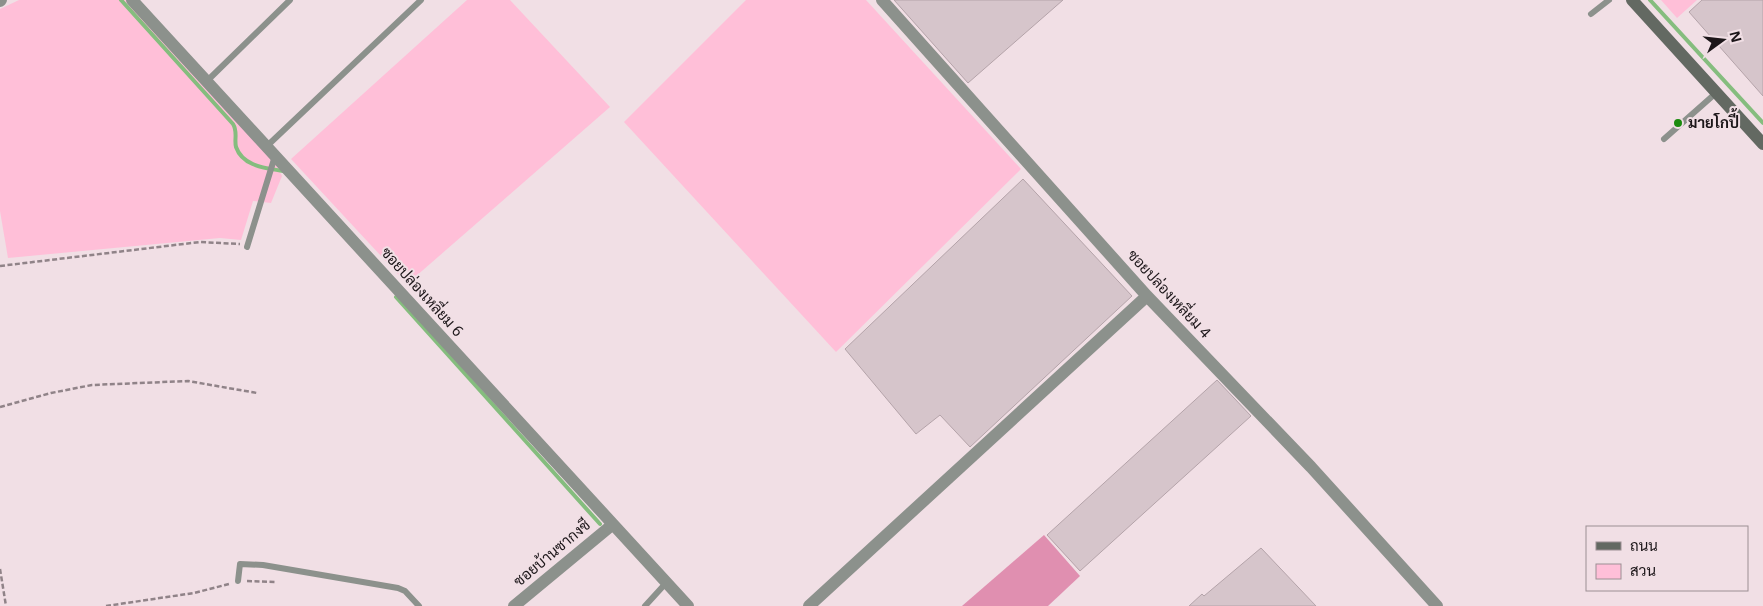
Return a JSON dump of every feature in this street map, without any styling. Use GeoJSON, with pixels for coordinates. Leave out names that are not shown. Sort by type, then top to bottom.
{"type":"FeatureCollection","features":[{"type":"Feature","properties":{"kind":"street","name":"ซอยปล่องเหลี่ยม 6"},"geometry":{"type":"LineString","coordinates":[[132,0],[688,606]]}},
{"type":"Feature","properties":{"kind":"street","name":"ซอยปล่องเหลี่ยม 4"},"geometry":{"type":"LineString","coordinates":[[882,0],[1147,296],[1310,467],[1437,606]]}},
{"type":"Feature","properties":{"kind":"street"},"geometry":{"type":"LineString","coordinates":[[1632,0],[1763,144]]}},
{"type":"Feature","properties":{"kind":"street"},"geometry":{"type":"LineString","coordinates":[[809,606],[1147,296]]}},
{"type":"Feature","properties":{"kind":"street","name":"ซอยบ้านซากงซี"},"geometry":{"type":"LineString","coordinates":[[514,606],[612,525]]}},
{"type":"Feature","properties":{"kind":"lane"},"geometry":{"type":"LineString","coordinates":[[207,80],[290,0]]}},
{"type":"Feature","properties":{"kind":"lane"},"geometry":{"type":"LineString","coordinates":[[248,244],[271,151],[420,0]]}},
{"type":"Feature","properties":{"kind":"lane"},"geometry":{"type":"LineString","coordinates":[[1591,14],[1608,1]]}},
{"type":"Feature","properties":{"kind":"lane"},"geometry":{"type":"LineString","coordinates":[[1664,139],[1716,93]]}},
{"type":"Feature","properties":{"kind":"lane"},"geometry":{"type":"LineString","coordinates":[[238,581],[240,564],[262,565],[398,588],[406,591],[419,606]]}},
{"type":"Feature","properties":{"kind":"lane"},"geometry":{"type":"LineString","coordinates":[[646,606],[666,583]]}},
{"type":"Feature","properties":{"kind":"path"},"geometry":{"type":"LineString","coordinates":[[0,266],[200,242],[248,244]]}},
{"type":"Feature","properties":{"kind":"path"},"geometry":{"type":"LineString","coordinates":[[0,407],[51,393],[92,385],[188,381],[257,393]]}},
{"type":"Feature","properties":{"kind":"path"},"geometry":{"type":"LineString","coordinates":[[0,569],[6,606]]}},
{"type":"Feature","properties":{"kind":"path"},"geometry":{"type":"LineString","coordinates":[[106,606],[194,593],[238,581],[275,582]]}},
{"type":"Feature","properties":{"kind":"green space"},"geometry":{"type":"Polygon","coordinates":[[[19,0],[128,0],[272,157],[282,176],[271,203],[253,201],[241,240],[220,238],[8,258],[0,211],[0,9],[19,0]]]}},
{"type":"Feature","properties":{"kind":"green space"},"geometry":{"type":"Polygon","coordinates":[[[467,0],[510,0],[610,107],[407,284],[291,159],[467,0]]]}},
{"type":"Feature","properties":{"kind":"green space"},"geometry":{"type":"Polygon","coordinates":[[[746,0],[866,0],[1021,169],[836,352],[624,122],[746,0]]]}},
{"type":"Feature","properties":{"kind":"green space"},"geometry":{"type":"Polygon","coordinates":[[[1661,0],[1697,0],[1677,18],[1661,0]]]}},
{"type":"Feature","properties":{"kind":"shaded area"},"geometry":{"type":"Polygon","coordinates":[[[1044,535],[1080,576],[1048,606],[962,606],[1044,535]]]}},
{"type":"Feature","properties":{"kind":"building"},"geometry":{"type":"Polygon","coordinates":[[[894,0],[1063,0],[968,83],[894,0]]]}},
{"type":"Feature","properties":{"kind":"building"},"geometry":{"type":"Polygon","coordinates":[[[1702,0],[1763,0],[1763,96],[1689,12],[1702,0]]]}},
{"type":"Feature","properties":{"kind":"building"},"geometry":{"type":"Polygon","coordinates":[[[1023,179],[1132,296],[970,447],[940,415],[916,434],[845,349],[1023,179]]]}},
{"type":"Feature","properties":{"kind":"building"},"geometry":{"type":"Polygon","coordinates":[[[1217,380],[1251,416],[1080,571],[1047,535],[1217,380]]]}},
{"type":"Feature","properties":{"kind":"building"},"geometry":{"type":"Polygon","coordinates":[[[1261,548],[1316,606],[1189,606],[1202,594],[1204,596],[1261,548]]]}},
{"type":"Feature","properties":{"kind":"waterway"},"geometry":{"type":"LineString","coordinates":[[121,0],[233,124],[236,147],[239,154],[250,163],[283,171]]}},
{"type":"Feature","properties":{"kind":"waterway"},"geometry":{"type":"LineString","coordinates":[[1650,0],[1763,123]]}},
{"type":"Feature","properties":{"kind":"waterway"},"geometry":{"type":"LineString","coordinates":[[396,297],[600,524]]}},
{"type":"Feature","properties":{"kind":"place","name":"มายโกปี้"},"geometry":{"type":"Point","coordinates":[1678,123]}}]}
